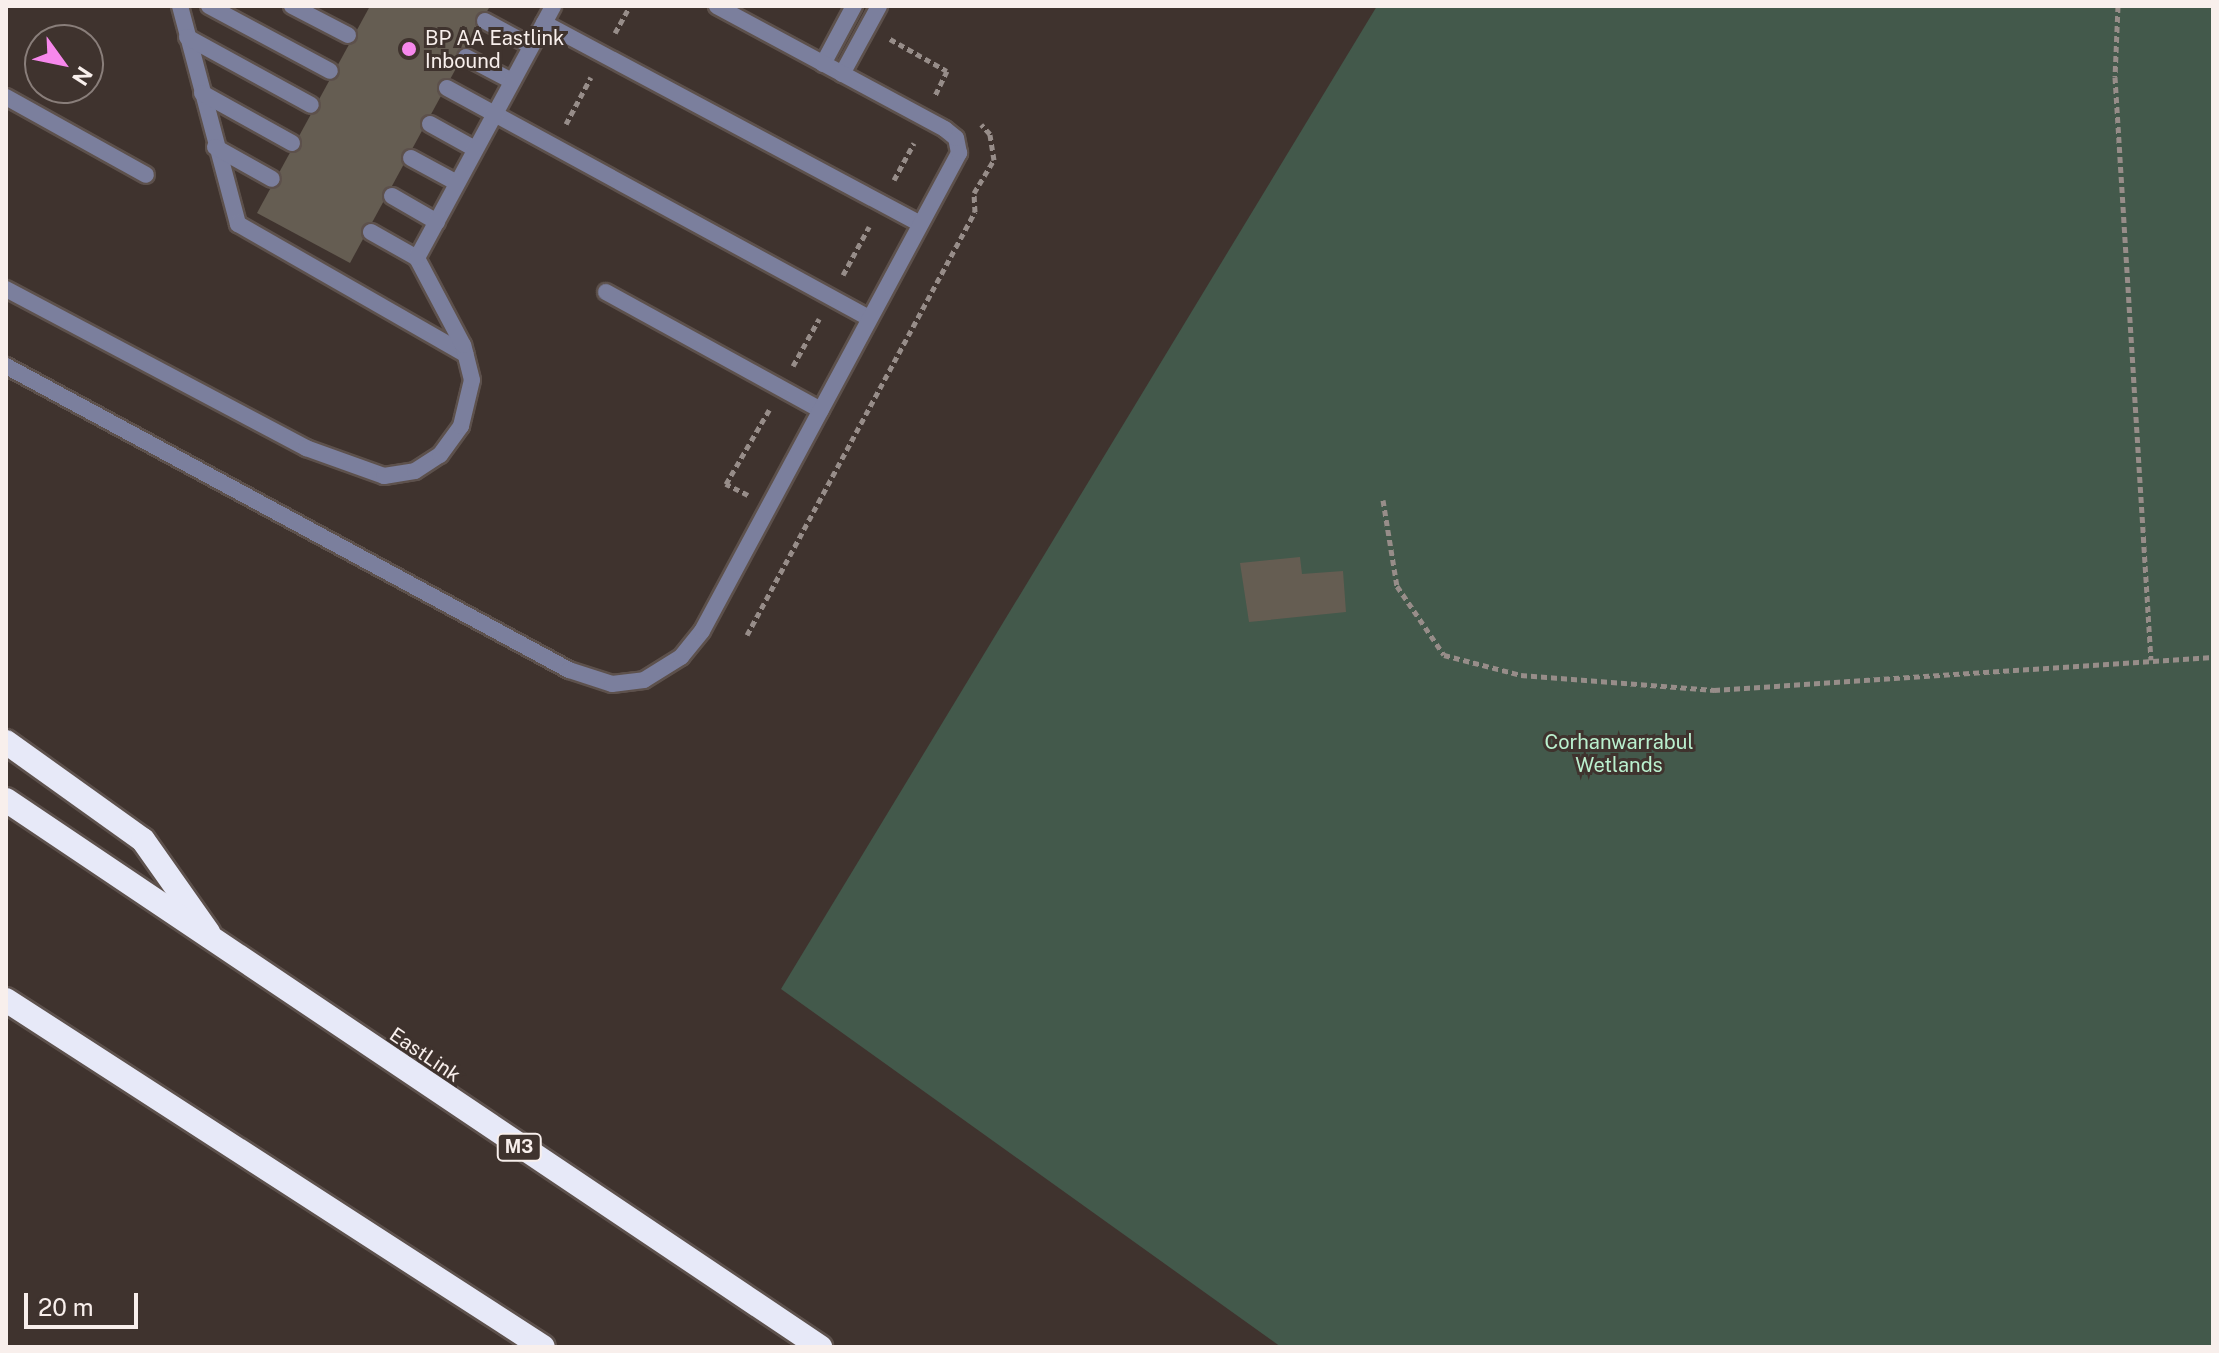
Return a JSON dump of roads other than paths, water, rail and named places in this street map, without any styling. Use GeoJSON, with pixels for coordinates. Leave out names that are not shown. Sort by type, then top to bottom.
{"type":"FeatureCollection","features":[{"type":"Feature","properties":{"kind":"highway"},"geometry":{"type":"LineString","coordinates":[[6,742],[143,840],[218,947]]}},
{"type":"Feature","properties":{"kind":"highway","name":"EastLink"},"geometry":{"type":"LineString","coordinates":[[6,800],[218,947],[820,1347]]}},
{"type":"Feature","properties":{"kind":"highway"},"geometry":{"type":"LineString","coordinates":[[6,1000],[543,1347]]}},
{"type":"Feature","properties":{"kind":"lane"},"geometry":{"type":"LineString","coordinates":[[180,6],[215,147],[238,224],[465,354]]}},
{"type":"Feature","properties":{"kind":"lane"},"geometry":{"type":"LineString","coordinates":[[209,6],[330,71]]}},
{"type":"Feature","properties":{"kind":"lane"},"geometry":{"type":"LineString","coordinates":[[292,6],[348,35]]}},
{"type":"Feature","properties":{"kind":"lane"},"geometry":{"type":"LineString","coordinates":[[6,366],[569,670],[612,684],[644,680],[681,657],[702,631],[959,153],[956,138],[945,129],[717,6]]}},
{"type":"Feature","properties":{"kind":"lane"},"geometry":{"type":"LineString","coordinates":[[746,22],[754,6]]}},
{"type":"Feature","properties":{"kind":"lane"},"geometry":{"type":"LineString","coordinates":[[823,64],[854,6]]}},
{"type":"Feature","properties":{"kind":"lane"},"geometry":{"type":"LineString","coordinates":[[842,74],[879,6]]}},
{"type":"Feature","properties":{"kind":"lane"},"geometry":{"type":"LineString","coordinates":[[417,258],[531,46],[546,12],[604,55],[920,224]]}},
{"type":"Feature","properties":{"kind":"lane"},"geometry":{"type":"LineString","coordinates":[[485,21],[531,46]]}},
{"type":"Feature","properties":{"kind":"lane"},"geometry":{"type":"LineString","coordinates":[[187,37],[311,105]]}},
{"type":"Feature","properties":{"kind":"lane"},"geometry":{"type":"LineString","coordinates":[[466,57],[512,81]]}},
{"type":"Feature","properties":{"kind":"lane"},"geometry":{"type":"LineString","coordinates":[[447,88],[869,318]]}},
{"type":"Feature","properties":{"kind":"lane"},"geometry":{"type":"LineString","coordinates":[[202,93],[292,143]]}},
{"type":"Feature","properties":{"kind":"lane"},"geometry":{"type":"LineString","coordinates":[[6,97],[146,175]]}},
{"type":"Feature","properties":{"kind":"lane"},"geometry":{"type":"LineString","coordinates":[[430,124],[475,149]]}},
{"type":"Feature","properties":{"kind":"lane"},"geometry":{"type":"LineString","coordinates":[[215,147],[272,179]]}},
{"type":"Feature","properties":{"kind":"lane"},"geometry":{"type":"LineString","coordinates":[[411,158],[457,183]]}},
{"type":"Feature","properties":{"kind":"lane"},"geometry":{"type":"LineString","coordinates":[[392,196],[437,222]]}},
{"type":"Feature","properties":{"kind":"lane"},"geometry":{"type":"LineString","coordinates":[[6,289],[306,448],[384,476],[415,471],[440,455],[461,426],[472,380],[465,354],[417,258],[371,232]]}},
{"type":"Feature","properties":{"kind":"lane"},"geometry":{"type":"LineString","coordinates":[[606,292],[821,410]]}},
{"type":"Feature","properties":{"kind":"place","name":"BP AA Eastlink Inbound"},"geometry":{"type":"Point","coordinates":[409,49]}},
{"type":"Feature","properties":{"kind":"park label","name":"Corhanwarrabul Wetlands"},"geometry":{"type":"Point","coordinates":[1619,754]}}]}
